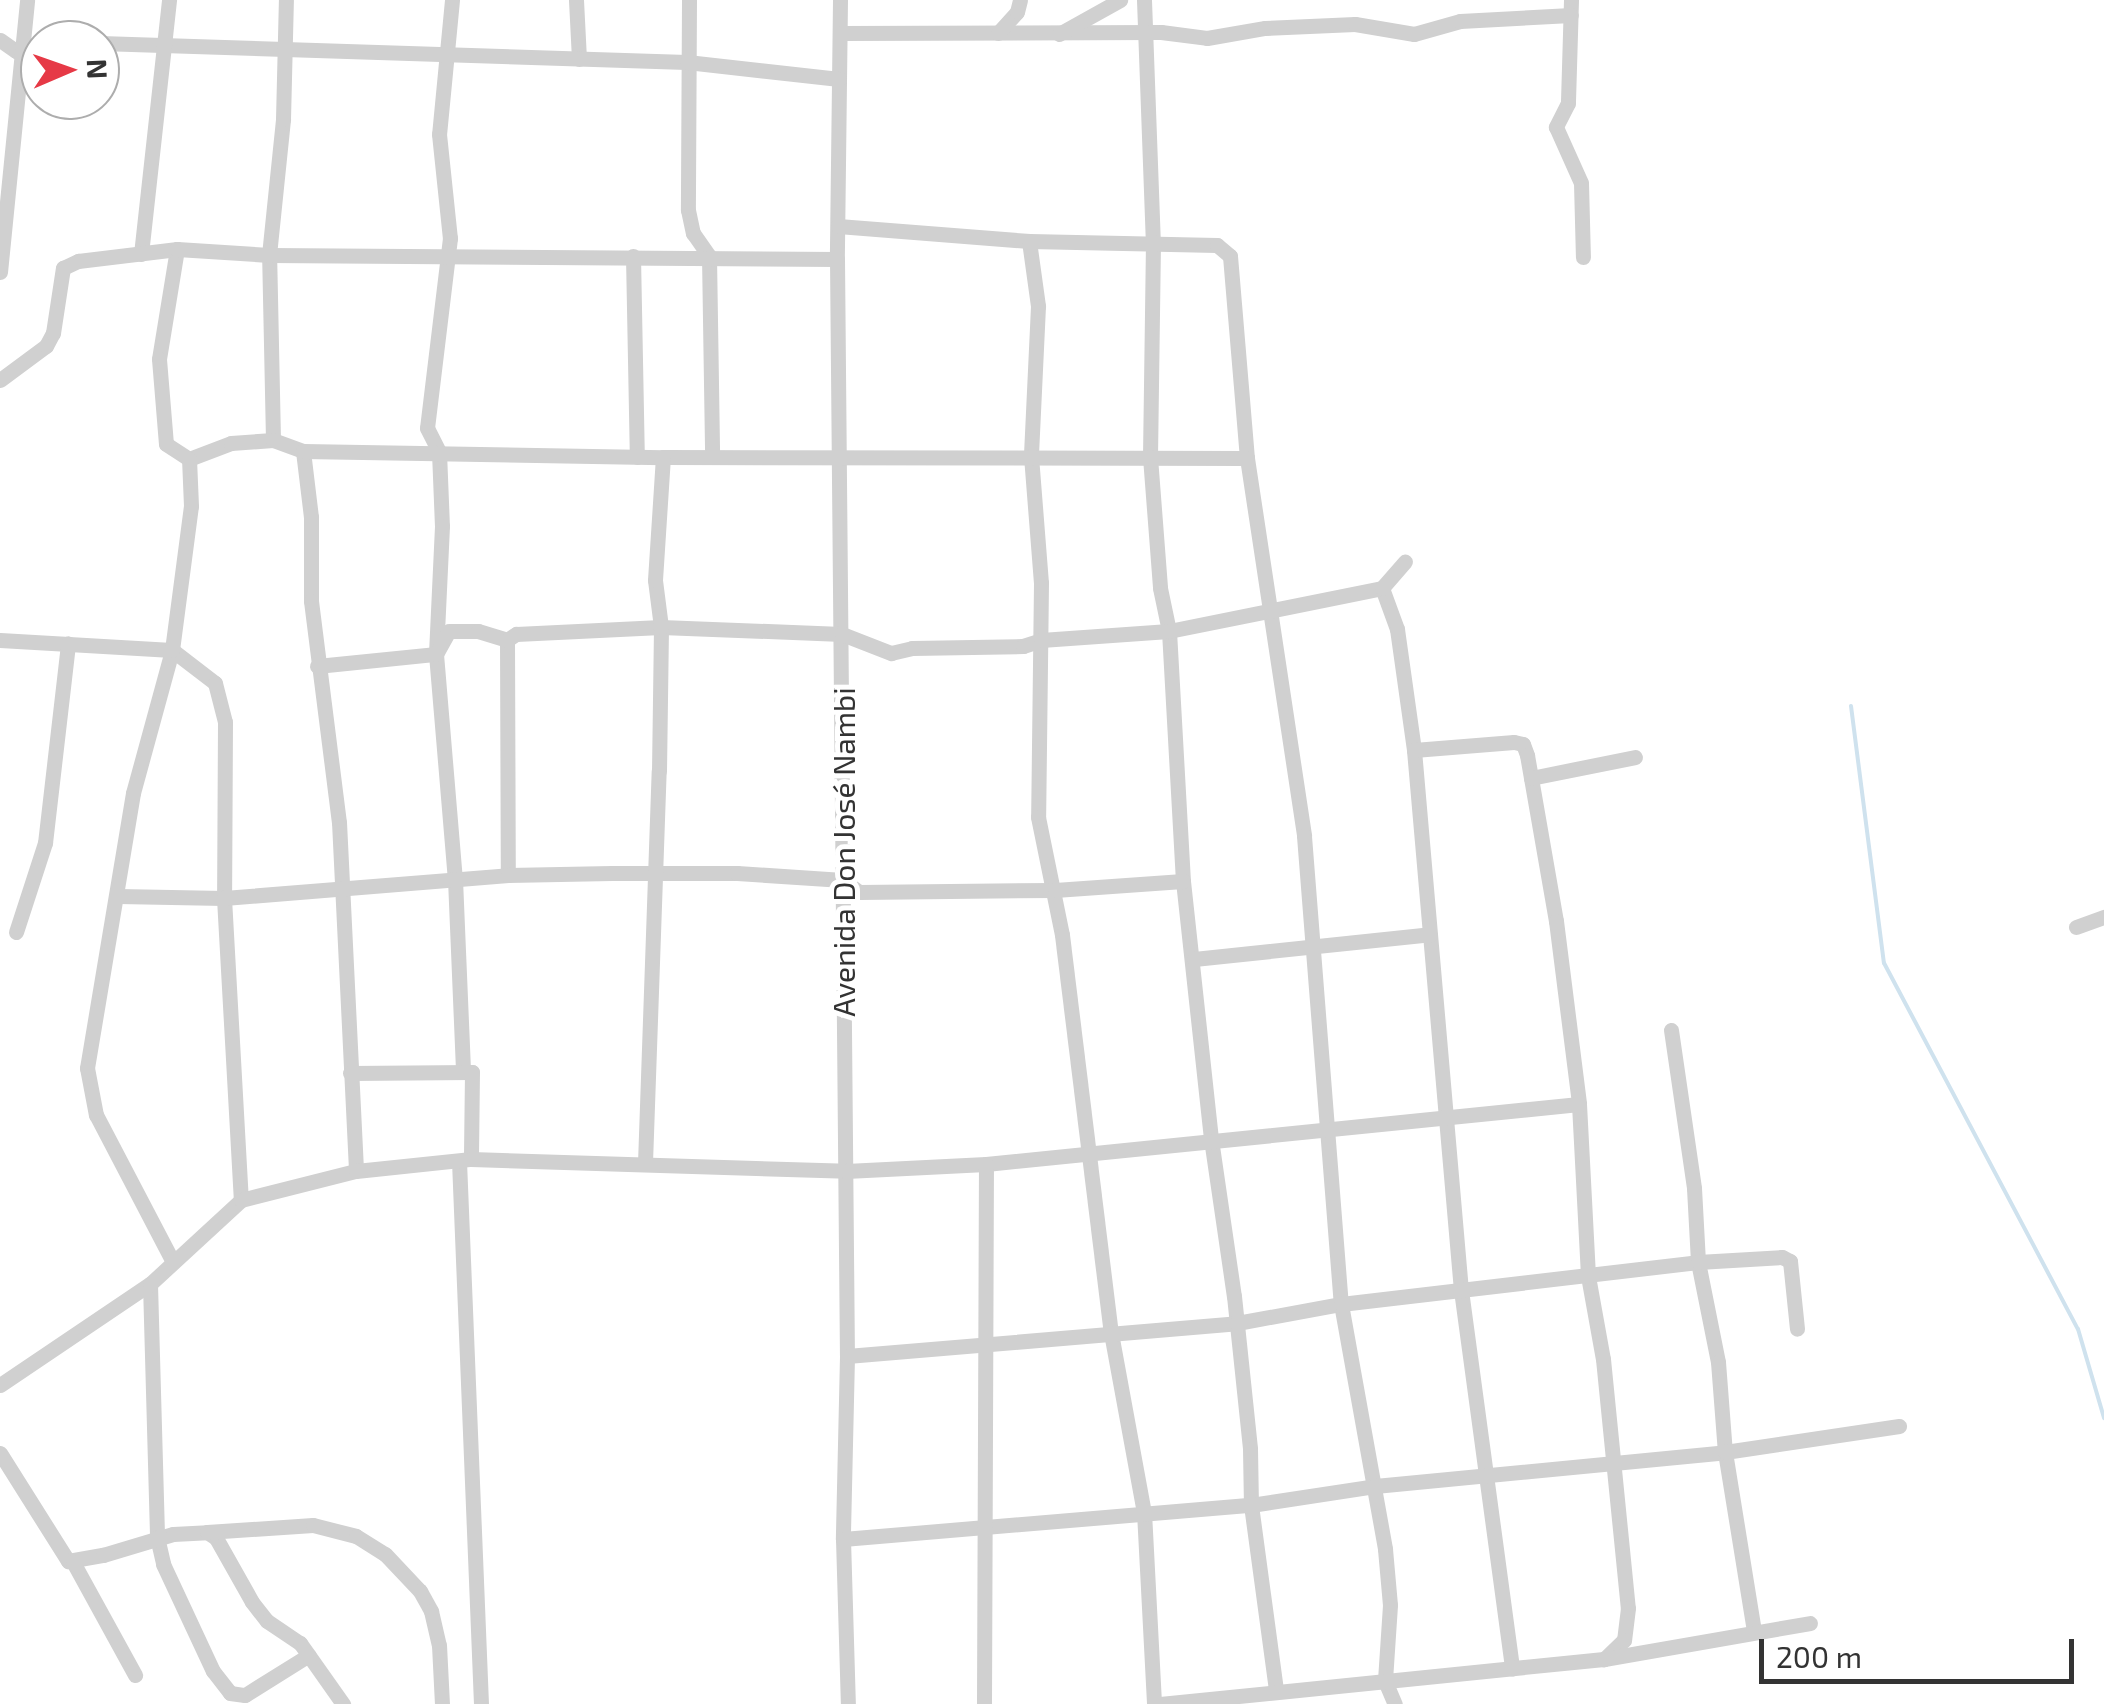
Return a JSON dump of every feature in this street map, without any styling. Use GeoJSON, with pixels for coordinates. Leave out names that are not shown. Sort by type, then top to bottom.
{"type":"FeatureCollection","features":[{"type":"Feature","properties":{"kind":"street"},"geometry":{"type":"LineString","coordinates":[[141,254],[169,0]]}},
{"type":"Feature","properties":{"kind":"street"},"geometry":{"type":"LineString","coordinates":[[272,440],[269,255],[283,119],[286,0]]}},
{"type":"Feature","properties":{"kind":"street"},"geometry":{"type":"LineString","coordinates":[[452,0],[439,134],[450,238],[427,402],[427,428],[439,452],[442,526],[436,654],[455,879],[463,1069]]}},
{"type":"Feature","properties":{"kind":"street"},"geometry":{"type":"LineString","coordinates":[[576,0],[579,59]]}},
{"type":"Feature","properties":{"kind":"street"},"geometry":{"type":"LineString","coordinates":[[689,0],[688,210],[692,233],[709,256],[712,457]]}},
{"type":"Feature","properties":{"kind":"street","name":"Avenida Don José Nambi"},"geometry":{"type":"LineString","coordinates":[[840,0],[838,259],[848,1356],[844,1540],[848,1704]]}},
{"type":"Feature","properties":{"kind":"street"},"geometry":{"type":"LineString","coordinates":[[1056,36],[1120,0]]}},
{"type":"Feature","properties":{"kind":"street"},"geometry":{"type":"LineString","coordinates":[[1144,0],[1153,242],[1150,456],[1160,588],[1169,631],[1183,881],[1210,1140],[1237,1323],[1250,1449],[1251,1505],[1276,1691]]}},
{"type":"Feature","properties":{"kind":"street"},"geometry":{"type":"LineString","coordinates":[[998,33],[1018,6]]}},
{"type":"Feature","properties":{"kind":"street"},"geometry":{"type":"LineString","coordinates":[[1018,6],[1029,34]]}},
{"type":"Feature","properties":{"kind":"street"},"geometry":{"type":"LineString","coordinates":[[840,33],[1207,38],[1264,28],[1355,24],[1387,32],[1427,34],[1460,21],[1571,7],[1568,102],[1556,127],[1581,183],[1583,257]]}},
{"type":"Feature","properties":{"kind":"street"},"geometry":{"type":"LineString","coordinates":[[120,44],[285,46],[687,62],[839,79]]}},
{"type":"Feature","properties":{"kind":"street"},"geometry":{"type":"LineString","coordinates":[[0,268],[7,132],[20,66]]}},
{"type":"Feature","properties":{"kind":"street"},"geometry":{"type":"LineString","coordinates":[[838,226],[1029,241],[1218,245],[1230,256],[1246,458],[1304,836],[1341,1304],[1375,1486],[1390,1605],[1385,1681],[1395,1704]]}},
{"type":"Feature","properties":{"kind":"street"},"geometry":{"type":"LineString","coordinates":[[450,238],[468,257]]}},
{"type":"Feature","properties":{"kind":"street"},"geometry":{"type":"LineString","coordinates":[[1029,241],[1038,306],[1032,456],[1041,640],[1038,817],[1055,890],[1111,1333],[1144,1512],[1157,1704],[1604,1659],[1810,1623]]}},
{"type":"Feature","properties":{"kind":"street"},"geometry":{"type":"LineString","coordinates":[[177,249],[159,359],[166,444],[189,459]]}},
{"type":"Feature","properties":{"kind":"street"},"geometry":{"type":"LineString","coordinates":[[0,380],[37,353],[53,334],[68,264],[177,249],[269,255],[838,259]]}},
{"type":"Feature","properties":{"kind":"street"},"geometry":{"type":"LineString","coordinates":[[632,256],[637,457]]}},
{"type":"Feature","properties":{"kind":"street"},"geometry":{"type":"LineString","coordinates":[[189,459],[231,443],[272,440],[303,451],[637,457],[1246,458]]}},
{"type":"Feature","properties":{"kind":"street"},"geometry":{"type":"LineString","coordinates":[[303,451],[317,666],[339,822],[356,1170]]}},
{"type":"Feature","properties":{"kind":"street"},"geometry":{"type":"LineString","coordinates":[[645,1163],[661,628],[655,580],[663,457]]}},
{"type":"Feature","properties":{"kind":"street"},"geometry":{"type":"LineString","coordinates":[[173,1262],[96,1114],[86,1068],[133,793],[172,650],[191,506],[189,459]]}},
{"type":"Feature","properties":{"kind":"street"},"geometry":{"type":"LineString","coordinates":[[507,640],[516,634],[661,628],[842,634],[891,653],[912,648],[1023,646],[1041,640],[1169,631],[1382,588],[1405,562]]}},
{"type":"Feature","properties":{"kind":"street"},"geometry":{"type":"LineString","coordinates":[[1382,588],[1397,629],[1414,750],[1461,1290],[1512,1669]]}},
{"type":"Feature","properties":{"kind":"street"},"geometry":{"type":"LineString","coordinates":[[436,654],[448,630],[478,631],[507,640]]}},
{"type":"Feature","properties":{"kind":"street"},"geometry":{"type":"LineString","coordinates":[[0,640],[172,650],[216,683],[222,698],[224,898],[241,1200]]}},
{"type":"Feature","properties":{"kind":"street"},"geometry":{"type":"LineString","coordinates":[[507,640],[508,875]]}},
{"type":"Feature","properties":{"kind":"street"},"geometry":{"type":"LineString","coordinates":[[16,932],[44,843],[68,644]]}},
{"type":"Feature","properties":{"kind":"street"},"geometry":{"type":"LineString","coordinates":[[317,666],[436,654]]}},
{"type":"Feature","properties":{"kind":"street"},"geometry":{"type":"LineString","coordinates":[[1414,750],[1524,744],[1556,921],[1579,1104],[1588,1276],[1614,1465],[1628,1622],[1624,1640],[1604,1659]]}},
{"type":"Feature","properties":{"kind":"street"},"geometry":{"type":"LineString","coordinates":[[1531,778],[1635,757]]}},
{"type":"Feature","properties":{"kind":"street"},"geometry":{"type":"LineString","coordinates":[[118,896],[224,898],[508,875],[656,873],[843,880],[859,892],[1055,890],[1183,881]]}},
{"type":"Feature","properties":{"kind":"street"},"geometry":{"type":"LineString","coordinates":[[2076,927],[2104,917]]}},
{"type":"Feature","properties":{"kind":"street"},"geometry":{"type":"LineString","coordinates":[[1194,959],[1430,934]]}},
{"type":"Feature","properties":{"kind":"street"},"geometry":{"type":"LineString","coordinates":[[1671,1030],[1694,1188],[1698,1262],[1718,1362],[1725,1452],[1754,1632]]}},
{"type":"Feature","properties":{"kind":"street"},"geometry":{"type":"LineString","coordinates":[[350,1073],[463,1069],[472,1072],[465,1160],[481,1704]]}},
{"type":"Feature","properties":{"kind":"street"},"geometry":{"type":"LineString","coordinates":[[0,1385],[150,1284],[241,1200],[356,1170],[465,1160],[846,1171],[986,1164],[1579,1104]]}},
{"type":"Feature","properties":{"kind":"street"},"geometry":{"type":"LineString","coordinates":[[984,1704],[986,1164]]}},
{"type":"Feature","properties":{"kind":"street"},"geometry":{"type":"LineString","coordinates":[[848,1356],[1237,1323],[1341,1304],[1698,1262],[1782,1257],[1790,1261],[1797,1328]]}},
{"type":"Feature","properties":{"kind":"street"},"geometry":{"type":"LineString","coordinates":[[150,1284],[157,1537],[163,1564],[213,1671],[230,1694],[245,1695],[309,1655]]}},
{"type":"Feature","properties":{"kind":"street"},"geometry":{"type":"LineString","coordinates":[[844,1540],[1251,1505],[1375,1486],[1725,1452],[1899,1426]]}},
{"type":"Feature","properties":{"kind":"street"},"geometry":{"type":"LineString","coordinates":[[0,1453],[60,1552],[72,1562],[134,1675]]}},
{"type":"Feature","properties":{"kind":"street"},"geometry":{"type":"LineString","coordinates":[[72,1562],[157,1537],[207,1532],[313,1524],[356,1536],[385,1554],[420,1591],[431,1611],[439,1645],[442,1704]]}},
{"type":"Feature","properties":{"kind":"street"},"geometry":{"type":"LineString","coordinates":[[207,1532],[229,1554],[241,1584],[267,1621],[309,1655],[343,1704]]}},
{"type":"Feature","properties":{"kind":"waterway"},"geometry":{"type":"LineString","coordinates":[[1851,706],[1884,963],[2078,1329],[2104,1418]]}}]}
